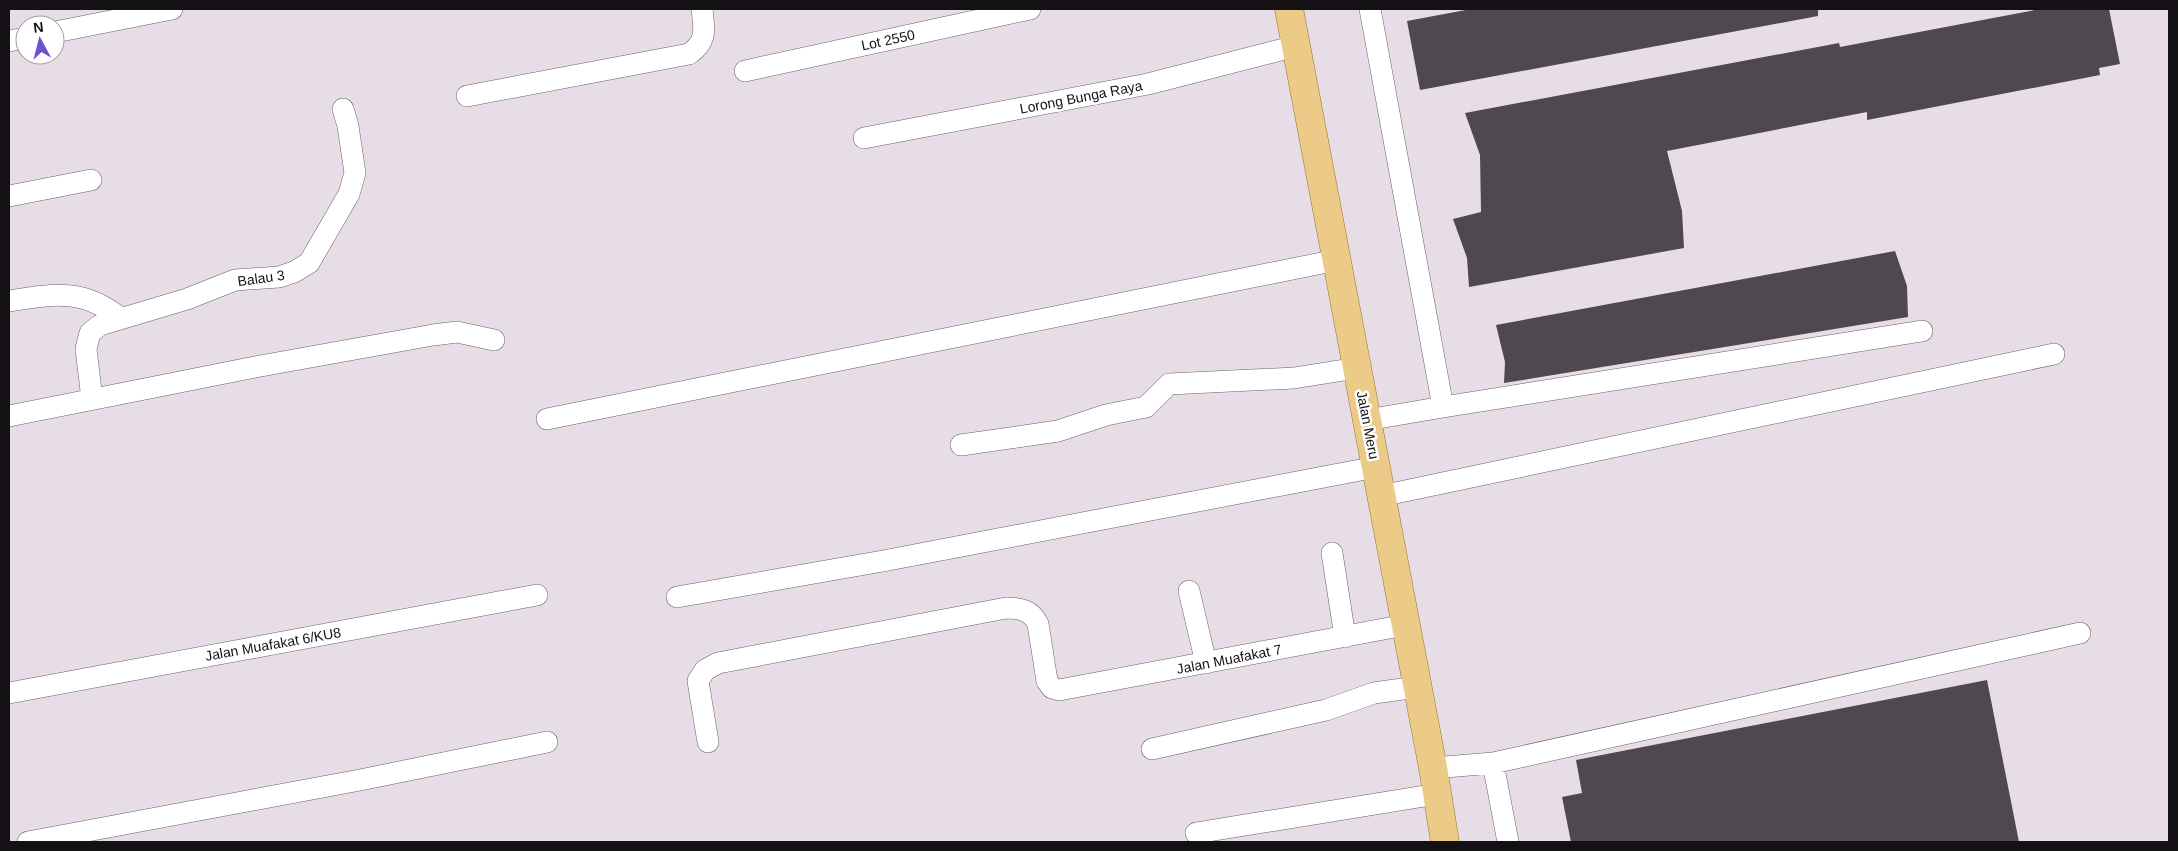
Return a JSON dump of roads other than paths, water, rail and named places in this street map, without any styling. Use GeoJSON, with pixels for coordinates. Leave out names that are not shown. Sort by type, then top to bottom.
{"type":"FeatureCollection","features":[{"type":"Feature","properties":{"kind":"main road","name":"Jalan Meru"},"geometry":{"type":"LineString","coordinates":[[1289,9],[1418,687],[1445,842]]}},
{"type":"Feature","properties":{"kind":"street"},"geometry":{"type":"LineString","coordinates":[[65,30],[172,9]]}},
{"type":"Feature","properties":{"kind":"street"},"geometry":{"type":"LineString","coordinates":[[466,96],[690,54],[696,50],[702,41],[704,33],[702,9]]}},
{"type":"Feature","properties":{"kind":"street","name":"Lot 2550"},"geometry":{"type":"LineString","coordinates":[[745,70],[1030,9]]}},
{"type":"Feature","properties":{"kind":"street"},"geometry":{"type":"LineString","coordinates":[[1370,9],[1443,407]]}},
{"type":"Feature","properties":{"kind":"street","name":"Lorong Bunga Raya"},"geometry":{"type":"LineString","coordinates":[[864,138],[1148,84],[1296,46]]}},
{"type":"Feature","properties":{"kind":"street","name":"Balau 3"},"geometry":{"type":"LineString","coordinates":[[92,399],[86,349],[90,333],[100,325],[120,318],[138,315],[235,280],[279,277],[294,272],[309,263],[349,194],[355,173],[348,126],[343,109]]}},
{"type":"Feature","properties":{"kind":"street"},"geometry":{"type":"LineString","coordinates":[[9,196],[91,180]]}},
{"type":"Feature","properties":{"kind":"street"},"geometry":{"type":"LineString","coordinates":[[547,419],[1337,260]]}},
{"type":"Feature","properties":{"kind":"street"},"geometry":{"type":"LineString","coordinates":[[9,301],[59,295],[89,298],[105,306],[120,318]]}},
{"type":"Feature","properties":{"kind":"street"},"geometry":{"type":"LineString","coordinates":[[1366,420],[1922,331]]}},
{"type":"Feature","properties":{"kind":"street"},"geometry":{"type":"LineString","coordinates":[[9,416],[255,366],[432,335],[458,332],[494,340]]}},
{"type":"Feature","properties":{"kind":"street"},"geometry":{"type":"LineString","coordinates":[[1381,496],[2054,354]]}},
{"type":"Feature","properties":{"kind":"street"},"geometry":{"type":"LineString","coordinates":[[961,445],[1058,431],[1106,415],[1146,407],[1169,384],[1294,378],[1357,368]]}},
{"type":"Feature","properties":{"kind":"street"},"geometry":{"type":"LineString","coordinates":[[677,597],[892,559],[1376,467]]}},
{"type":"Feature","properties":{"kind":"street"},"geometry":{"type":"LineString","coordinates":[[1332,553],[1345,637]]}},
{"type":"Feature","properties":{"kind":"street"},"geometry":{"type":"LineString","coordinates":[[1189,591],[1206,663]]}},
{"type":"Feature","properties":{"kind":"street","name":"Jalan Muafakat 6/KU8"},"geometry":{"type":"LineString","coordinates":[[9,693],[537,595]]}},
{"type":"Feature","properties":{"kind":"street","name":"Jalan Muafakat 7"},"geometry":{"type":"LineString","coordinates":[[708,742],[698,681],[705,670],[718,663],[1006,608],[1018,608],[1034,618],[1038,624],[1047,681],[1052,688],[1059,690],[1405,625]]}},
{"type":"Feature","properties":{"kind":"street"},"geometry":{"type":"LineString","coordinates":[[1433,768],[1493,763],[2080,633]]}},
{"type":"Feature","properties":{"kind":"street"},"geometry":{"type":"LineString","coordinates":[[1152,748],[1326,710],[1374,694],[1418,687]]}},
{"type":"Feature","properties":{"kind":"street"},"geometry":{"type":"LineString","coordinates":[[28,842],[360,780],[547,742]]}},
{"type":"Feature","properties":{"kind":"street"},"geometry":{"type":"LineString","coordinates":[[1493,763],[1508,842]]}},
{"type":"Feature","properties":{"kind":"street"},"geometry":{"type":"LineString","coordinates":[[1196,833],[1437,794]]}}]}
